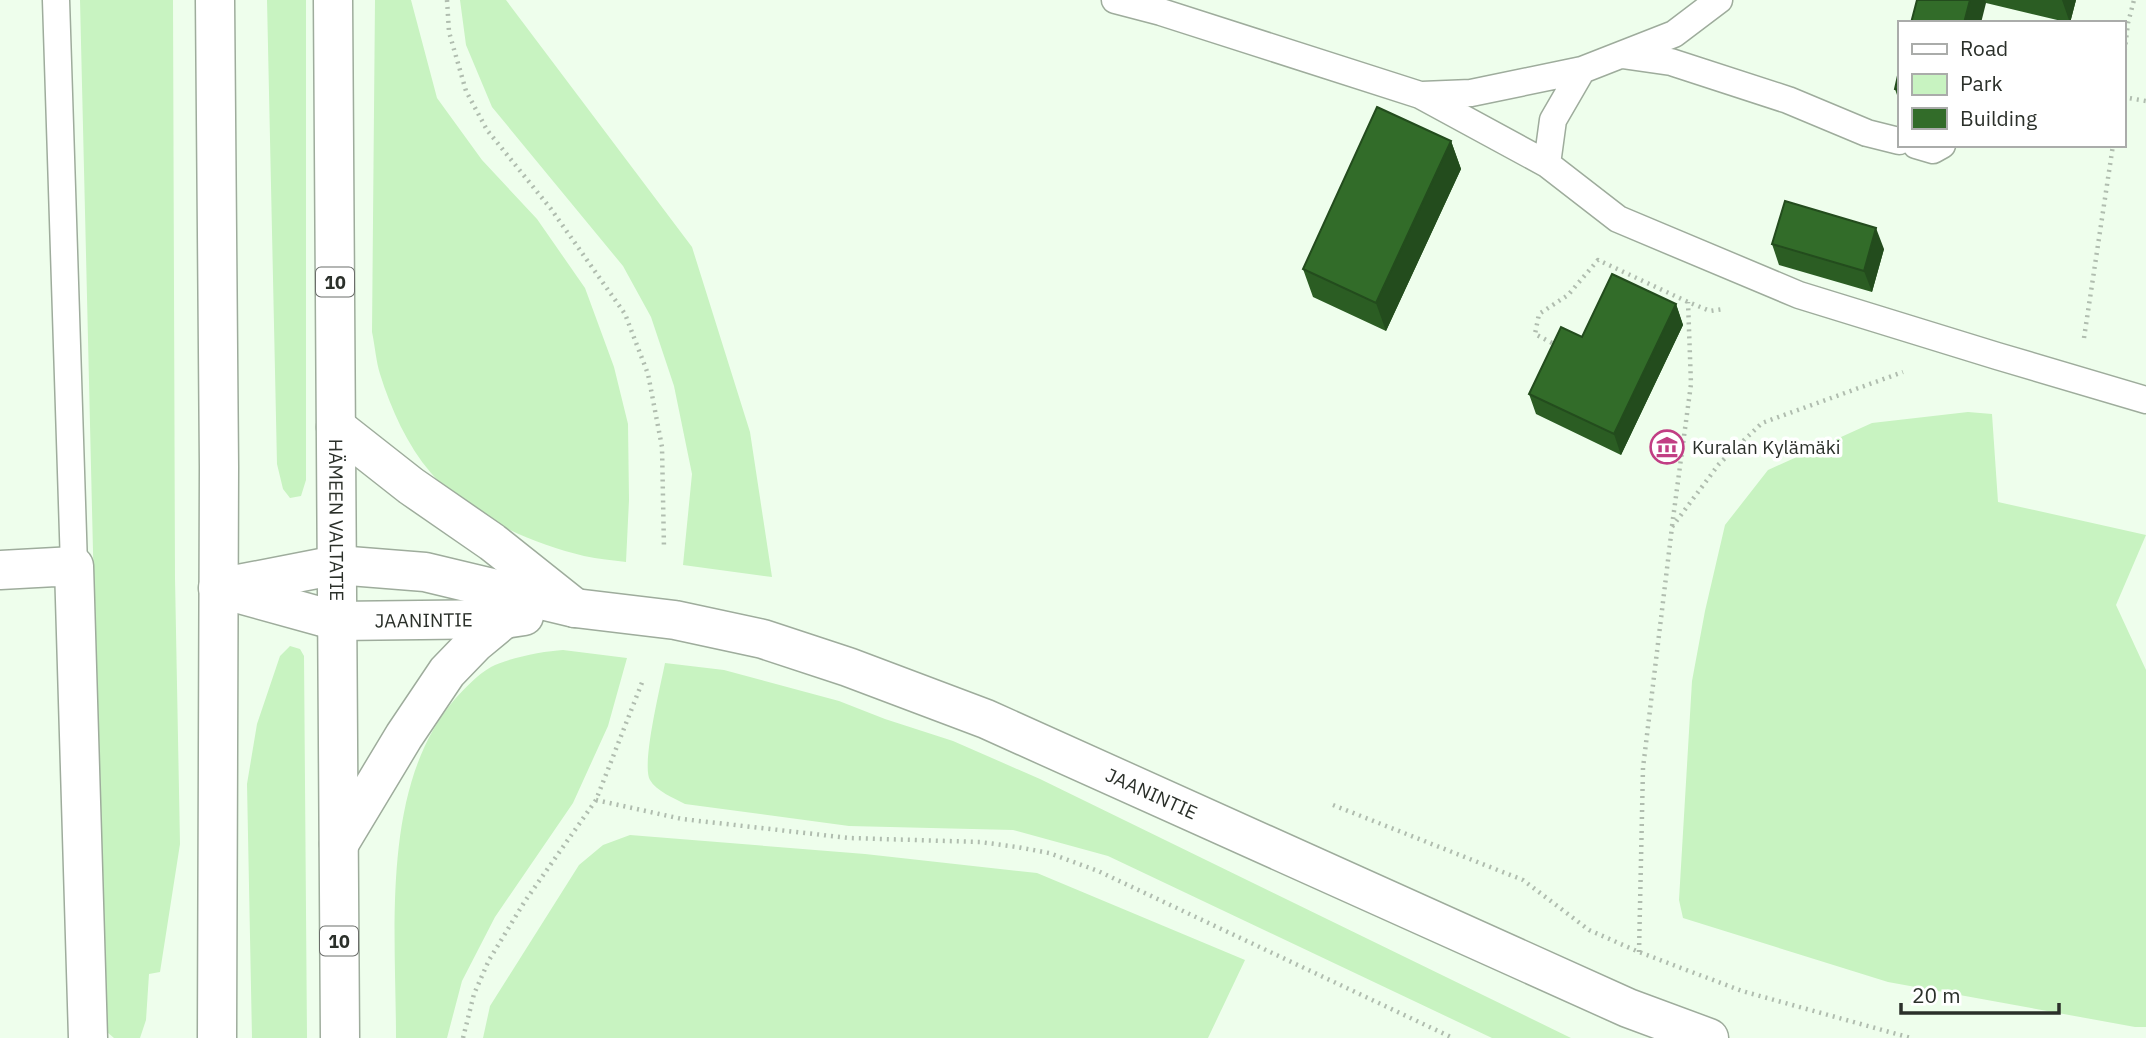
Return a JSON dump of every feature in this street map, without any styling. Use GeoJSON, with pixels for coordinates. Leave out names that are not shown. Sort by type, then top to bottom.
{"type":"FeatureCollection","features":[{"type":"Feature","properties":{"kind":"main road"},"geometry":{"type":"LineString","coordinates":[[215,0],[217,1038]]}},
{"type":"Feature","properties":{"kind":"main road","name":"HÄMEEN VALTATIE"},"geometry":{"type":"LineString","coordinates":[[333,0],[340,1038]]}},
{"type":"Feature","properties":{"kind":"main road"},"geometry":{"type":"LineString","coordinates":[[336,426],[411,486],[492,542],[575,608]]}},
{"type":"Feature","properties":{"kind":"main road","name":"JAANINTIE"},"geometry":{"type":"LineString","coordinates":[[218,588],[337,565],[425,572],[575,608],[675,620],[762,639],[848,667],[986,719],[1628,1008],[1709,1038]]}},
{"type":"Feature","properties":{"kind":"main road"},"geometry":{"type":"LineString","coordinates":[[0,570],[74,566],[88,1038]]}},
{"type":"Feature","properties":{"kind":"main road","name":"JAANINTIE"},"geometry":{"type":"LineString","coordinates":[[218,588],[337,621],[504,620],[575,608]]}},
{"type":"Feature","properties":{"kind":"main road"},"geometry":{"type":"LineString","coordinates":[[339,844],[404,736],[447,672],[475,643],[504,620]]}},
{"type":"Feature","properties":{"kind":"lane"},"geometry":{"type":"LineString","coordinates":[[56,0],[74,566]]}},
{"type":"Feature","properties":{"kind":"lane"},"geometry":{"type":"LineString","coordinates":[[1115,0],[1161,12],[1420,95],[1547,164],[1618,219],[1799,295],[2146,400]]}},
{"type":"Feature","properties":{"kind":"lane"},"geometry":{"type":"LineString","coordinates":[[1420,95],[1471,93],[1582,70],[1674,34],[1719,0]]}},
{"type":"Feature","properties":{"kind":"lane"},"geometry":{"type":"LineString","coordinates":[[1620,54],[1671,62],[1788,100],[1867,132],[1898,141]]}},
{"type":"Feature","properties":{"kind":"lane"},"geometry":{"type":"LineString","coordinates":[[1547,164],[1553,120],[1582,70]]}},
{"type":"Feature","properties":{"kind":"path"},"geometry":{"type":"LineString","coordinates":[[447,0],[449,32],[466,91],[487,130],[551,209],[625,314],[648,374],[662,447],[664,548]]}},
{"type":"Feature","properties":{"kind":"path"},"geometry":{"type":"LineString","coordinates":[[2125,48],[2134,0]]}},
{"type":"Feature","properties":{"kind":"path"},"geometry":{"type":"LineString","coordinates":[[2125,97],[2146,101]]}},
{"type":"Feature","properties":{"kind":"path"},"geometry":{"type":"LineString","coordinates":[[2078,380],[2113,147]]}},
{"type":"Feature","properties":{"kind":"path"},"geometry":{"type":"LineString","coordinates":[[1552,343],[1535,334],[1539,314],[1568,295],[1598,260],[1710,311],[1799,295]]}},
{"type":"Feature","properties":{"kind":"path"},"geometry":{"type":"LineString","coordinates":[[1639,952],[1643,768],[1690,384],[1688,302]]}},
{"type":"Feature","properties":{"kind":"path"},"geometry":{"type":"LineString","coordinates":[[1672,527],[1718,464],[1762,423],[1910,369]]}},
{"type":"Feature","properties":{"kind":"path"},"geometry":{"type":"LineString","coordinates":[[463,1038],[474,994],[489,960],[525,901],[596,800],[643,680]]}},
{"type":"Feature","properties":{"kind":"path"},"geometry":{"type":"LineString","coordinates":[[596,800],[682,819],[849,838],[980,842],[1049,853],[1098,871],[1453,1038]]}},
{"type":"Feature","properties":{"kind":"path"},"geometry":{"type":"LineString","coordinates":[[1333,805],[1523,880],[1588,930],[1639,952],[1742,991],[1911,1038]]}},
{"type":"Feature","properties":{"kind":"green space"},"geometry":{"type":"Polygon","coordinates":[[[80,0],[173,0],[175,578],[180,844],[160,972],[149,974],[146,1020],[140,1038],[114,1038],[107,1032],[104,1018],[80,0]]]}},
{"type":"Feature","properties":{"kind":"green space"},"geometry":{"type":"Polygon","coordinates":[[[267,0],[306,0],[306,480],[301,496],[290,498],[283,489],[277,464],[267,0]]]}},
{"type":"Feature","properties":{"kind":"green space"},"geometry":{"type":"Polygon","coordinates":[[[375,0],[411,0],[437,98],[482,160],[537,219],[585,288],[614,367],[628,424],[629,500],[626,562],[589,557],[543,544],[482,515],[431,473],[414,451],[395,413],[377,364],[372,332],[375,0]]]}},
{"type":"Feature","properties":{"kind":"green space"},"geometry":{"type":"Polygon","coordinates":[[[460,0],[506,0],[692,247],[750,432],[772,577],[683,565],[692,474],[674,386],[651,317],[623,266],[492,107],[466,45],[460,0]]]}},
{"type":"Feature","properties":{"kind":"green space"},"geometry":{"type":"Polygon","coordinates":[[[1968,412],[1992,414],[1998,502],[2146,535],[2116,605],[2146,670],[2146,1027],[1888,982],[1683,918],[1679,900],[1692,681],[1725,525],[1768,470],[1872,423],[1968,412]]]}},
{"type":"Feature","properties":{"kind":"green space"},"geometry":{"type":"Polygon","coordinates":[[[290,646],[300,649],[304,656],[307,1038],[252,1038],[247,784],[257,724],[280,656],[290,646]]]}},
{"type":"Feature","properties":{"kind":"green space"},"geometry":{"type":"Polygon","coordinates":[[[563,650],[627,658],[608,726],[573,803],[495,917],[462,981],[447,1038],[396,1038],[397,861],[403,816],[414,773],[431,734],[455,699],[471,682],[498,664],[536,653],[563,650]]]}},
{"type":"Feature","properties":{"kind":"green space"},"geometry":{"type":"Polygon","coordinates":[[[665,663],[724,670],[839,701],[953,741],[1040,779],[1571,1038],[1492,1038],[1108,856],[1013,830],[849,826],[685,804],[656,788],[648,772],[650,742],[665,663]]]}},
{"type":"Feature","properties":{"kind":"green space"},"geometry":{"type":"Polygon","coordinates":[[[630,835],[865,854],[1037,873],[1245,960],[1208,1038],[483,1038],[490,1006],[579,865],[603,845],[630,835]]]}},
{"type":"Feature","properties":{"kind":"building"},"geometry":{"type":"Polygon","coordinates":[[[1917,0],[1970,0],[1965,21],[1912,21],[1917,0]]]}},
{"type":"Feature","properties":{"kind":"building"},"geometry":{"type":"Polygon","coordinates":[[[1377,107],[1451,141],[1376,303],[1303,269],[1377,107]]]}},
{"type":"Feature","properties":{"kind":"building"},"geometry":{"type":"Polygon","coordinates":[[[1785,201],[1876,228],[1864,271],[1772,244],[1785,201]]]}},
{"type":"Feature","properties":{"kind":"building"},"geometry":{"type":"Polygon","coordinates":[[[1612,274],[1676,304],[1614,434],[1529,394],[1561,327],[1582,337],[1612,274]]]}},
{"type":"Feature","properties":{"kind":"place","name":"Kuralan Kylämäki"},"geometry":{"type":"Point","coordinates":[1667,447]}}]}
